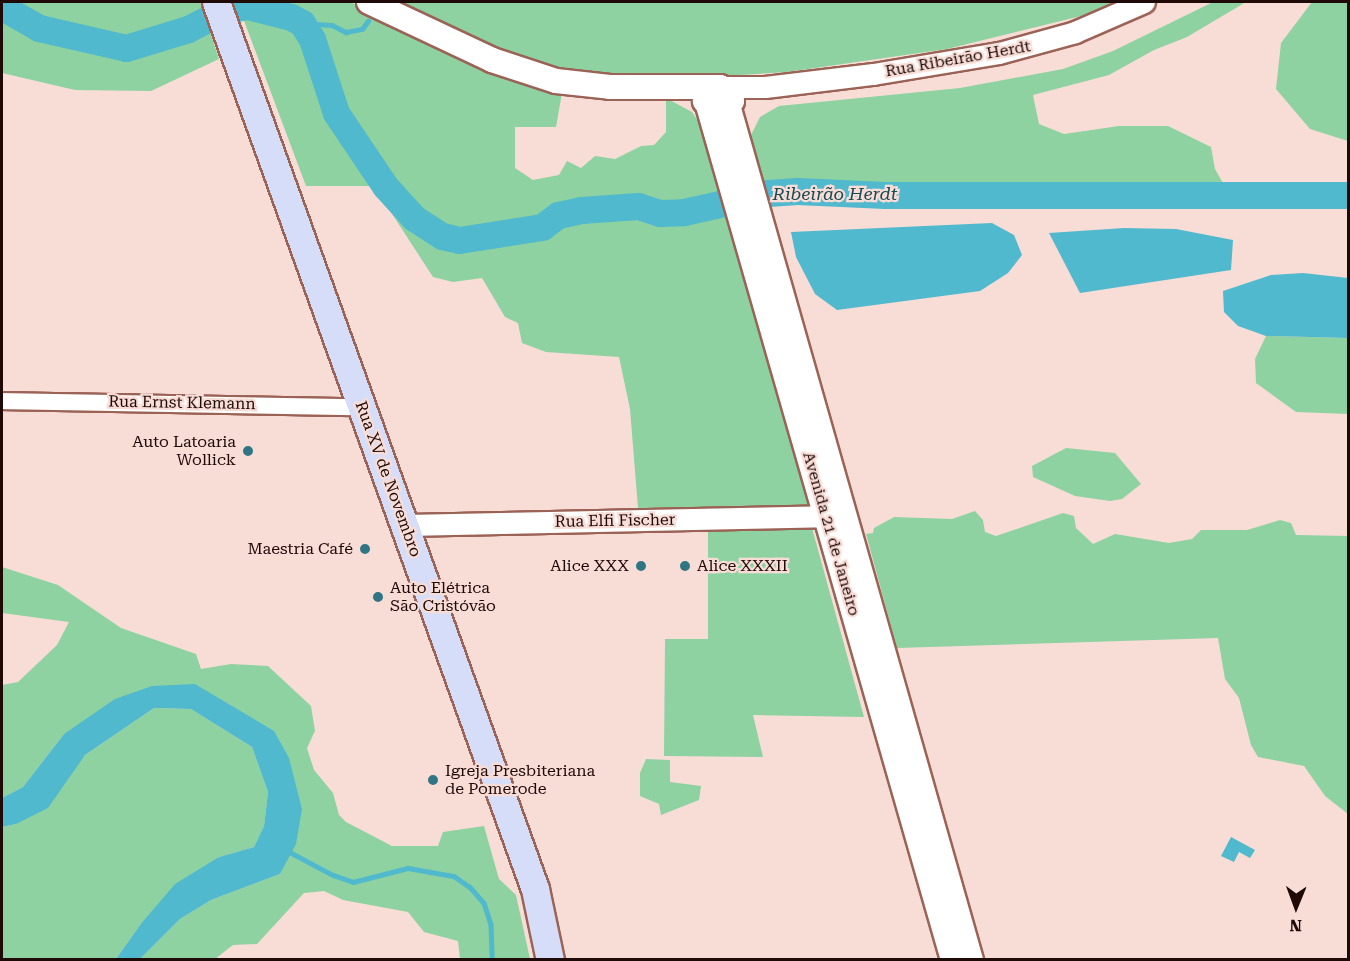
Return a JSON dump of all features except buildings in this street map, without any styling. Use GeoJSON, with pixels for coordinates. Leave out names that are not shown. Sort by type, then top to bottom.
{"type":"FeatureCollection","features":[{"type":"Feature","properties":{"kind":"main road","name":"Rua XV de Novembro"},"geometry":{"type":"LineString","coordinates":[[216,2],[535,889],[550,960]]}},
{"type":"Feature","properties":{"kind":"main road","name":"Rua Ribeirão Herdt"},"geometry":{"type":"LineString","coordinates":[[369,2],[492,60],[536,76],[583,86],[671,88],[719,103]]}},
{"type":"Feature","properties":{"kind":"main road","name":"Avenida 21 de Janeiro"},"geometry":{"type":"LineString","coordinates":[[719,103],[748,211],[971,960]]}},
{"type":"Feature","properties":{"kind":"main road","name":"Avenida 21 de Janeiro"},"geometry":{"type":"LineString","coordinates":[[748,211],[825,516],[953,960]]}},
{"type":"Feature","properties":{"kind":"street","name":"Rua Ribeirão Herdt"},"geometry":{"type":"LineString","coordinates":[[719,103],[765,87],[999,53],[1075,32],[1144,2]]}},
{"type":"Feature","properties":{"kind":"street","name":"Rua Ernst Klemann"},"geometry":{"type":"LineString","coordinates":[[2,401],[362,406]]}},
{"type":"Feature","properties":{"kind":"street","name":"Rua Elfi Fischer"},"geometry":{"type":"LineString","coordinates":[[404,525],[825,516]]}},
{"type":"Feature","properties":{"kind":"green space"},"geometry":{"type":"Polygon","coordinates":[[[2,2],[200,2],[219,59],[151,91],[75,90],[2,73],[2,2]]]}},
{"type":"Feature","properties":{"kind":"green space"},"geometry":{"type":"Polygon","coordinates":[[[237,2],[350,2],[562,93],[556,127],[515,127],[515,168],[533,180],[559,175],[567,161],[581,168],[595,156],[615,159],[641,146],[654,145],[666,132],[666,98],[692,112],[706,133],[809,506],[638,508],[630,409],[619,357],[546,352],[522,343],[518,323],[505,317],[482,278],[453,282],[433,277],[374,186],[306,186],[237,2]]]}},
{"type":"Feature","properties":{"kind":"green space"},"geometry":{"type":"Polygon","coordinates":[[[397,2],[1113,2],[1081,16],[947,49],[787,72],[707,77],[569,74],[524,60],[397,2]]]}},
{"type":"Feature","properties":{"kind":"green space"},"geometry":{"type":"Polygon","coordinates":[[[1213,2],[1246,2],[1187,37],[1154,50],[1109,75],[1033,95],[1039,124],[1064,134],[1119,126],[1168,126],[1211,147],[1215,169],[1228,192],[1216,202],[1188,202],[1184,193],[1036,192],[1001,202],[903,204],[854,197],[767,205],[751,135],[760,117],[779,106],[960,88],[1063,69],[1113,51],[1213,2]]]}},
{"type":"Feature","properties":{"kind":"green space"},"geometry":{"type":"Polygon","coordinates":[[[1312,2],[1348,2],[1348,141],[1310,129],[1276,89],[1281,43],[1312,2]]]}},
{"type":"Feature","properties":{"kind":"green space"},"geometry":{"type":"Polygon","coordinates":[[[1266,336],[1348,338],[1348,414],[1296,412],[1256,383],[1255,359],[1266,336]]]}},
{"type":"Feature","properties":{"kind":"green space"},"geometry":{"type":"Polygon","coordinates":[[[1066,448],[1115,453],[1141,484],[1122,499],[1110,501],[1075,496],[1033,477],[1032,466],[1066,448]]]}},
{"type":"Feature","properties":{"kind":"green space"},"geometry":{"type":"Polygon","coordinates":[[[975,511],[983,520],[985,532],[996,536],[1063,513],[1074,516],[1076,528],[1093,544],[1115,534],[1169,543],[1192,539],[1201,530],[1247,530],[1280,520],[1291,523],[1296,535],[1348,536],[1348,814],[1325,796],[1304,766],[1258,757],[1251,745],[1239,698],[1225,679],[1218,638],[897,648],[866,534],[873,533],[874,528],[894,517],[952,519],[975,511]]]}},
{"type":"Feature","properties":{"kind":"green space"},"geometry":{"type":"Polygon","coordinates":[[[812,528],[864,717],[753,715],[763,757],[664,756],[665,639],[708,639],[708,530],[812,528]]]}},
{"type":"Feature","properties":{"kind":"green space"},"geometry":{"type":"Polygon","coordinates":[[[2,567],[58,585],[121,628],[196,654],[201,669],[231,664],[268,666],[311,706],[315,731],[307,748],[314,770],[333,793],[339,815],[346,822],[392,846],[438,846],[443,832],[484,826],[499,879],[516,895],[530,959],[460,959],[458,941],[424,932],[408,912],[343,900],[324,891],[304,893],[257,944],[233,945],[215,959],[140,959],[180,919],[211,900],[280,874],[289,758],[195,684],[64,734],[23,787],[2,798],[2,685],[18,682],[57,645],[69,622],[2,613],[2,567]]]}},
{"type":"Feature","properties":{"kind":"green space"},"geometry":{"type":"Polygon","coordinates":[[[154,708],[191,709],[252,747],[268,792],[264,826],[254,847],[219,857],[140,925],[116,959],[2,960],[2,827],[16,824],[85,755],[154,708]]]}},
{"type":"Feature","properties":{"kind":"green space"},"geometry":{"type":"Polygon","coordinates":[[[646,759],[670,760],[670,782],[701,786],[699,800],[661,815],[659,804],[640,796],[640,773],[646,759]]]}},
{"type":"Feature","properties":{"kind":"water"},"geometry":{"type":"Polygon","coordinates":[[[992,223],[1014,235],[1022,255],[1008,273],[980,291],[837,310],[815,294],[796,257],[791,232],[992,223]]]}},
{"type":"Feature","properties":{"kind":"water"},"geometry":{"type":"Polygon","coordinates":[[[1124,228],[1176,229],[1233,240],[1231,270],[1080,293],[1049,233],[1124,228]]]}},
{"type":"Feature","properties":{"kind":"water"},"geometry":{"type":"Polygon","coordinates":[[[1303,273],[1348,278],[1348,338],[1266,336],[1238,326],[1224,312],[1223,291],[1271,275],[1303,273]]]}},
{"type":"Feature","properties":{"kind":"water"},"geometry":{"type":"Polygon","coordinates":[[[195,684],[274,731],[289,758],[302,809],[296,844],[280,874],[211,900],[180,919],[140,959],[116,959],[140,925],[175,884],[219,857],[254,847],[264,826],[268,792],[252,747],[191,709],[154,708],[85,755],[48,808],[16,824],[2,827],[2,798],[23,787],[64,734],[115,699],[152,686],[195,684]]]}},
{"type":"Feature","properties":{"kind":"water"},"geometry":{"type":"Polygon","coordinates":[[[1231,837],[1255,850],[1250,858],[1239,852],[1234,862],[1221,856],[1231,837]]]}},
{"type":"Feature","properties":{"kind":"waterway","name":"Ribeirão Herdt"},"geometry":{"type":"LineString","coordinates":[[2,7],[39,28],[126,48],[188,29],[223,11],[247,6],[291,17],[302,23],[312,39],[336,113],[385,186],[414,218],[442,236],[459,240],[542,227],[558,215],[581,210],[638,206],[660,213],[684,212],[768,193],[797,191],[885,195],[1348,195]]}},
{"type":"Feature","properties":{"kind":"waterway"},"geometry":{"type":"LineString","coordinates":[[302,23],[332,25],[346,32],[362,29],[368,21]]}},
{"type":"Feature","properties":{"kind":"waterway"},"geometry":{"type":"LineString","coordinates":[[286,850],[333,875],[353,882],[408,868],[454,876],[470,887],[484,903],[491,924],[492,960]]}},
{"type":"Feature","properties":{"kind":"place","name":"Auto Latoaria Wollick"},"geometry":{"type":"Point","coordinates":[248,451]}},
{"type":"Feature","properties":{"kind":"place","name":"Maestria Café"},"geometry":{"type":"Point","coordinates":[365,549]}},
{"type":"Feature","properties":{"kind":"place","name":"Alice XXX"},"geometry":{"type":"Point","coordinates":[641,566]}},
{"type":"Feature","properties":{"kind":"place","name":"Alice XXXII"},"geometry":{"type":"Point","coordinates":[685,566]}},
{"type":"Feature","properties":{"kind":"place","name":"Auto Elétrica São Cristóvão"},"geometry":{"type":"Point","coordinates":[378,597]}},
{"type":"Feature","properties":{"kind":"place","name":"Igreja Presbiteriana de Pomerode"},"geometry":{"type":"Point","coordinates":[433,780]}}]}
